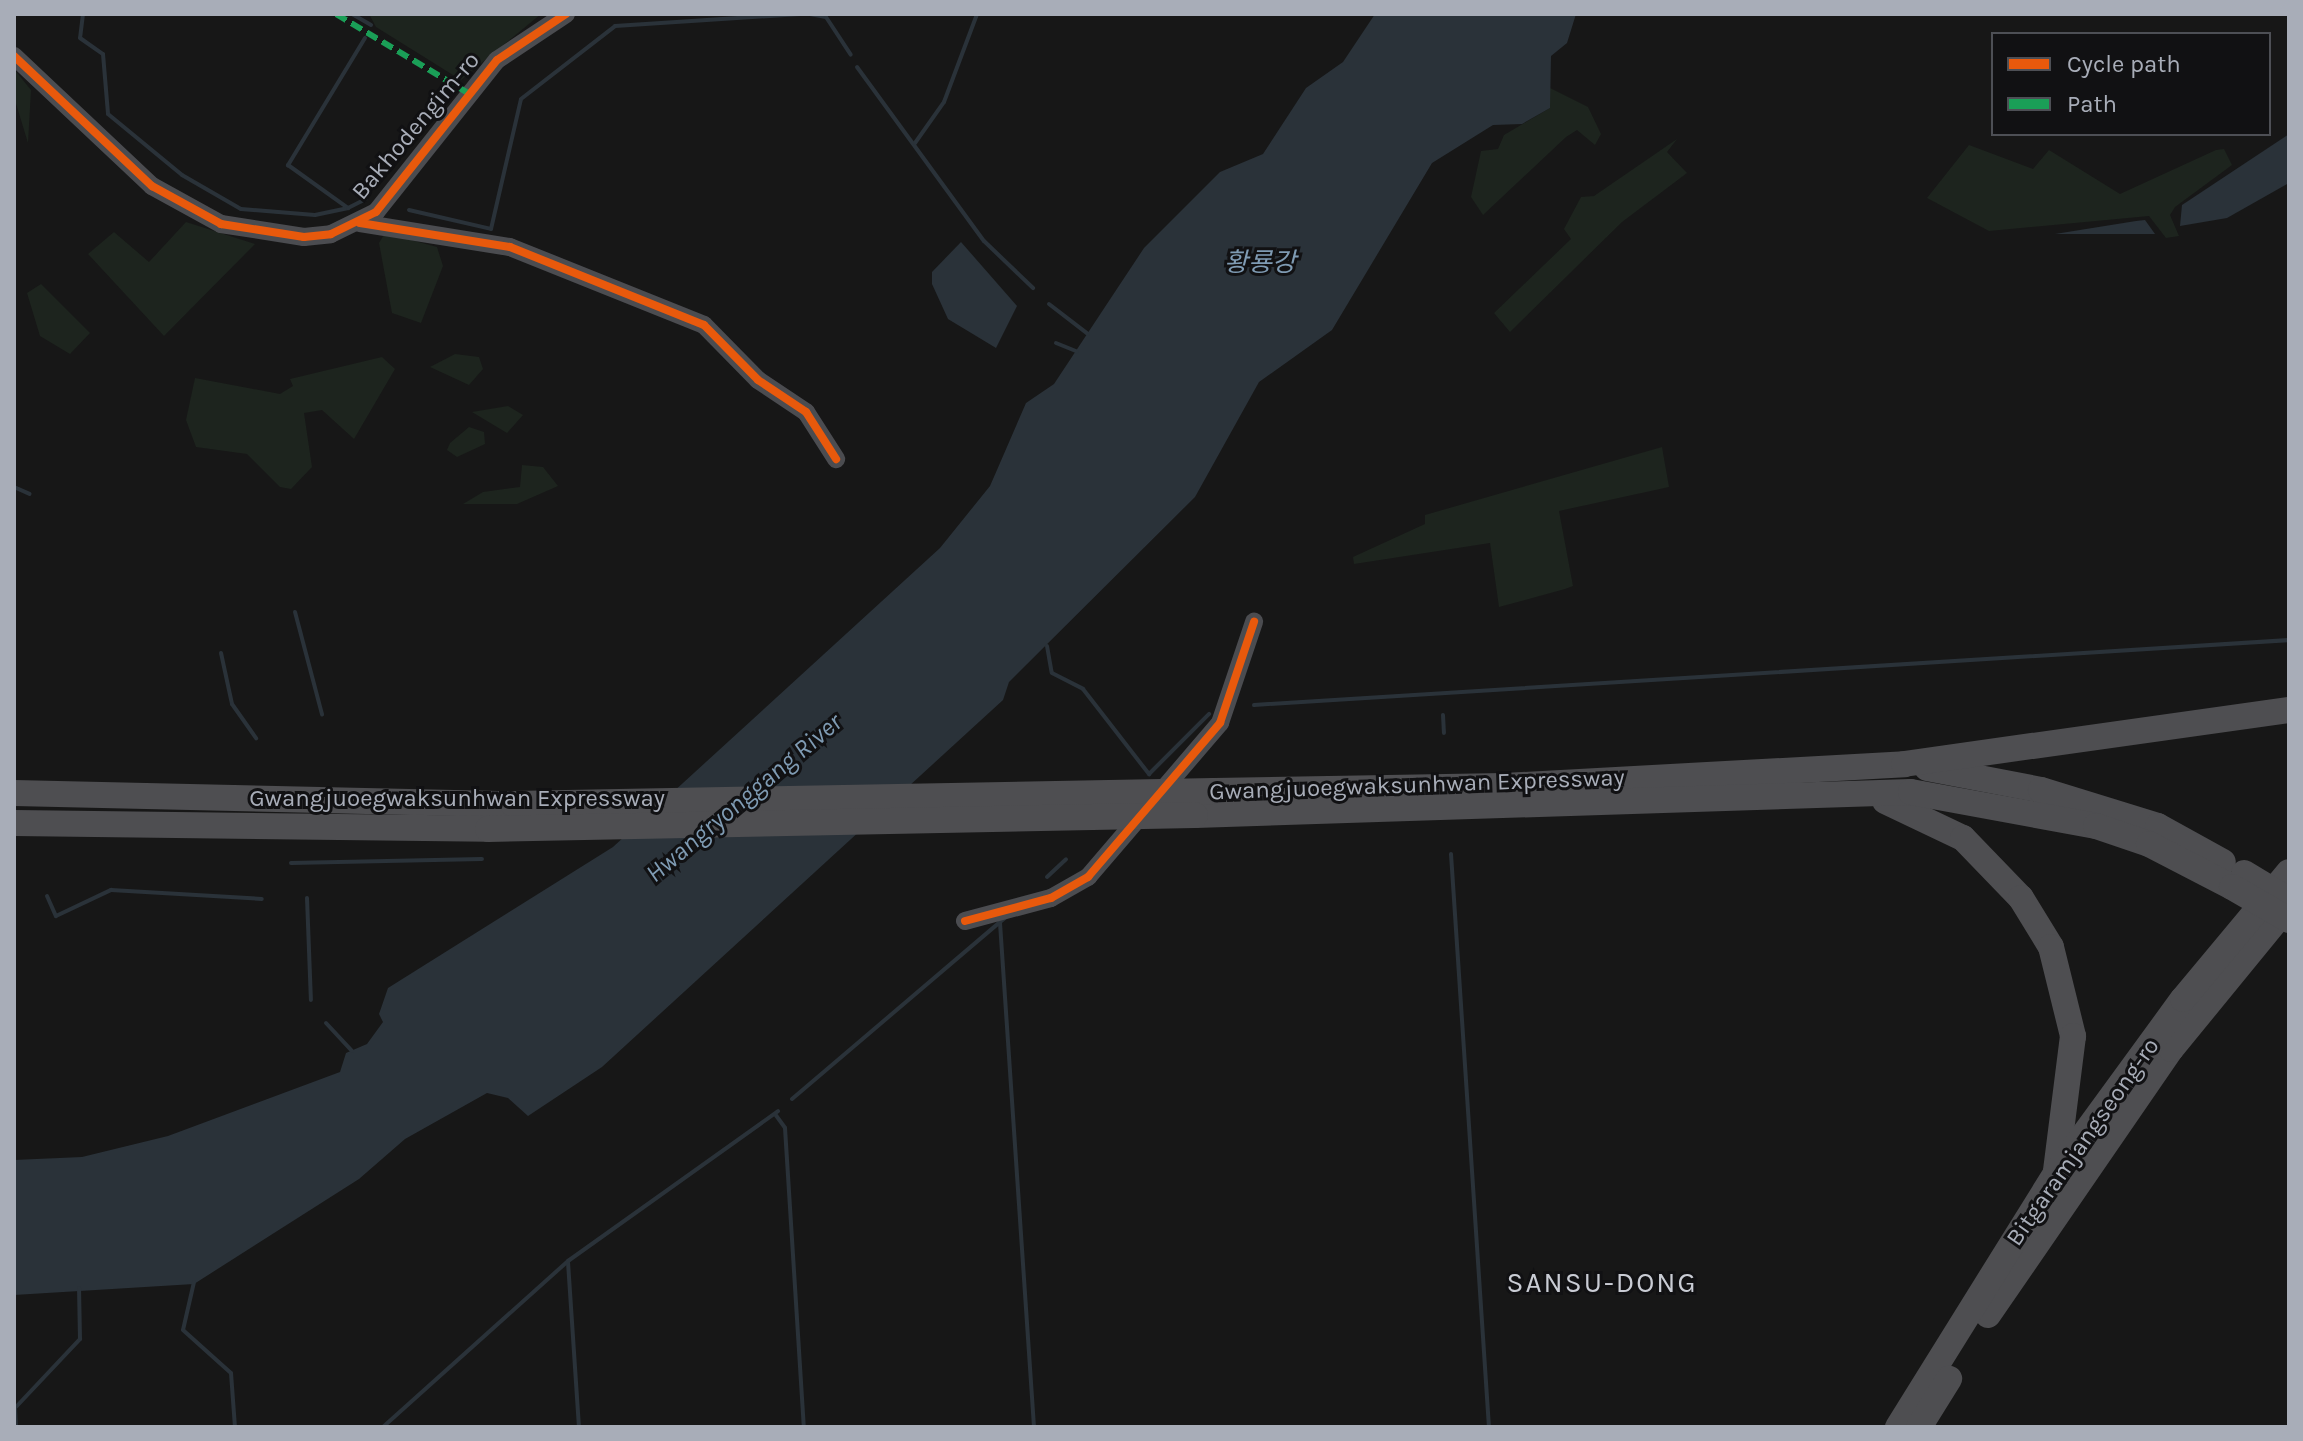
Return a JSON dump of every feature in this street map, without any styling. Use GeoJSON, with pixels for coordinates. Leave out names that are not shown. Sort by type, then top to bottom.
{"type":"FeatureCollection","features":[{"type":"Feature","properties":{"kind":"highway"},"geometry":{"type":"LineString","coordinates":[[1715,784],[1904,764],[2289,710]]}},
{"type":"Feature","properties":{"kind":"highway"},"geometry":{"type":"LineString","coordinates":[[1904,764],[2041,790],[2158,826],[2238,880],[2289,920]]}},
{"type":"Feature","properties":{"kind":"highway"},"geometry":{"type":"LineString","coordinates":[[1715,784],[1988,801],[2096,826],[2149,844],[2289,903]]}},
{"type":"Feature","properties":{"kind":"highway","name":"Gwangjuoegwaksunhwan Expressway"},"geometry":{"type":"LineString","coordinates":[[14,823],[488,829],[1195,815],[1715,784]]}},
{"type":"Feature","properties":{"kind":"highway","name":"Gwangjuoegwaksunhwan Expressway"},"geometry":{"type":"LineString","coordinates":[[23,792],[513,804],[1214,791],[1646,796],[1715,784]]}},
{"type":"Feature","properties":{"kind":"highway"},"geometry":{"type":"LineString","coordinates":[[1834,792],[1906,805],[1963,838],[2021,898],[2051,947],[2073,1036],[2056,1173]]}},
{"type":"Feature","properties":{"kind":"highway","name":"Bitgaramjangseong-ro"},"geometry":{"type":"LineString","coordinates":[[1898,1427],[2056,1173],[2183,999],[2289,872]]}},
{"type":"Feature","properties":{"kind":"highway","name":"Bitgaramjangseong-ro"},"geometry":{"type":"LineString","coordinates":[[1919,1427],[1992,1308],[2171,1049],[2289,903]]}},
{"type":"Feature","properties":{"kind":"street","name":"Bakhodengim-ro"},"geometry":{"type":"LineString","coordinates":[[14,56],[120,160],[221,224],[304,237],[360,223],[497,60],[566,14]]}},
{"type":"Feature","properties":{"kind":"street"},"geometry":{"type":"LineString","coordinates":[[360,223],[510,247],[704,325],[758,380],[806,412],[836,459]]}},
{"type":"Feature","properties":{"kind":"street"},"geometry":{"type":"LineString","coordinates":[[965,921],[1051,898],[1088,877],[1220,723],[1254,622]]}},
{"type":"Feature","properties":{"kind":"shaded area"},"geometry":{"type":"Polygon","coordinates":[[[369,14],[541,14],[461,80],[376,27],[369,14]]]}},
{"type":"Feature","properties":{"kind":"shaded area"},"geometry":{"type":"Polygon","coordinates":[[[14,69],[31,90],[28,143],[14,97],[14,69]]]}},
{"type":"Feature","properties":{"kind":"shaded area"},"geometry":{"type":"Polygon","coordinates":[[[1548,87],[1588,107],[1601,134],[1595,145],[1577,130],[1566,137],[1483,215],[1471,197],[1481,151],[1498,149],[1504,135],[1550,108],[1548,87]]]}},
{"type":"Feature","properties":{"kind":"shaded area"},"geometry":{"type":"Polygon","coordinates":[[[1677,139],[1667,152],[1687,173],[1622,222],[1510,332],[1494,313],[1571,239],[1564,229],[1581,197],[1594,196],[1677,139]]]}},
{"type":"Feature","properties":{"kind":"shaded area"},"geometry":{"type":"Polygon","coordinates":[[[1969,145],[2033,169],[2049,150],[2120,194],[2216,150],[2224,149],[2232,165],[2175,207],[2170,215],[2179,236],[2166,238],[2149,216],[1989,231],[1927,198],[1969,145]]]}},
{"type":"Feature","properties":{"kind":"shaded area"},"geometry":{"type":"Polygon","coordinates":[[[186,222],[255,244],[164,336],[88,254],[114,232],[149,262],[186,222]]]}},
{"type":"Feature","properties":{"kind":"shaded area"},"geometry":{"type":"Polygon","coordinates":[[[385,233],[437,247],[443,266],[421,323],[392,313],[379,243],[385,233]]]}},
{"type":"Feature","properties":{"kind":"shaded area"},"geometry":{"type":"Polygon","coordinates":[[[41,284],[90,333],[70,354],[40,336],[27,293],[41,284]]]}},
{"type":"Feature","properties":{"kind":"shaded area"},"geometry":{"type":"Polygon","coordinates":[[[455,354],[479,357],[483,369],[469,385],[430,367],[455,354]]]}},
{"type":"Feature","properties":{"kind":"shaded area"},"geometry":{"type":"Polygon","coordinates":[[[382,357],[395,369],[354,439],[322,410],[304,413],[312,467],[291,489],[280,487],[247,454],[196,447],[186,420],[195,378],[280,394],[293,386],[290,379],[382,357]]]}},
{"type":"Feature","properties":{"kind":"shaded area"},"geometry":{"type":"Polygon","coordinates":[[[508,406],[523,415],[507,433],[472,412],[508,406]]]}},
{"type":"Feature","properties":{"kind":"shaded area"},"geometry":{"type":"Polygon","coordinates":[[[469,427],[484,432],[485,444],[457,457],[447,450],[450,443],[469,427]]]}},
{"type":"Feature","properties":{"kind":"shaded area"},"geometry":{"type":"Polygon","coordinates":[[[1662,447],[1669,487],[1559,511],[1573,586],[1499,607],[1490,543],[1354,564],[1353,557],[1425,524],[1425,515],[1662,447]]]}},
{"type":"Feature","properties":{"kind":"shaded area"},"geometry":{"type":"Polygon","coordinates":[[[522,465],[543,467],[558,486],[517,504],[463,504],[483,492],[520,487],[522,465]]]}},
{"type":"Feature","properties":{"kind":"water","name":"황룡강"},"geometry":{"type":"Polygon","coordinates":[[[1375,14],[1576,14],[1567,43],[1551,56],[1550,108],[1522,124],[1493,125],[1432,163],[1332,330],[1259,382],[1195,497],[1009,682],[1003,700],[602,1067],[528,1116],[508,1098],[487,1093],[405,1139],[359,1179],[194,1284],[14,1295],[14,1160],[82,1157],[168,1136],[340,1072],[346,1053],[367,1044],[383,1022],[379,1014],[388,988],[613,847],[940,548],[990,486],[1026,403],[1054,384],[1144,248],[1220,172],[1263,154],[1306,88],[1343,62],[1375,14]]]}},
{"type":"Feature","properties":{"kind":"water"},"geometry":{"type":"Polygon","coordinates":[[[2289,134],[2289,183],[2227,218],[2180,226],[2182,205],[2289,134]]]}},
{"type":"Feature","properties":{"kind":"water"},"geometry":{"type":"Polygon","coordinates":[[[2145,220],[2155,234],[2055,234],[2136,221],[2145,220]]]}},
{"type":"Feature","properties":{"kind":"water"},"geometry":{"type":"Polygon","coordinates":[[[961,242],[1017,306],[996,348],[948,319],[932,284],[932,272],[961,242]]]}},
{"type":"Feature","properties":{"kind":"waterway"},"geometry":{"type":"LineString","coordinates":[[83,14],[80,38],[103,54],[108,114],[182,175],[241,209],[315,215],[348,208]]}},
{"type":"Feature","properties":{"kind":"waterway"},"geometry":{"type":"LineString","coordinates":[[352,14],[371,25]]}},
{"type":"Feature","properties":{"kind":"waterway"},"geometry":{"type":"LineString","coordinates":[[409,210],[491,229],[521,99],[615,26],[801,14]]}},
{"type":"Feature","properties":{"kind":"waterway"},"geometry":{"type":"LineString","coordinates":[[810,14],[826,17],[851,55]]}},
{"type":"Feature","properties":{"kind":"waterway"},"geometry":{"type":"LineString","coordinates":[[915,143],[944,102],[977,14]]}},
{"type":"Feature","properties":{"kind":"waterway"},"geometry":{"type":"LineString","coordinates":[[365,38],[288,165],[348,208],[366,199]]}},
{"type":"Feature","properties":{"kind":"waterway"},"geometry":{"type":"LineString","coordinates":[[857,67],[984,241],[1033,288]]}},
{"type":"Feature","properties":{"kind":"waterway"},"geometry":{"type":"LineString","coordinates":[[1049,304],[1088,334]]}},
{"type":"Feature","properties":{"kind":"waterway"},"geometry":{"type":"LineString","coordinates":[[1056,343],[1076,351]]}},
{"type":"Feature","properties":{"kind":"waterway"},"geometry":{"type":"LineString","coordinates":[[14,487],[30,494]]}},
{"type":"Feature","properties":{"kind":"waterway"},"geometry":{"type":"LineString","coordinates":[[295,612],[322,714]]}},
{"type":"Feature","properties":{"kind":"waterway"},"geometry":{"type":"LineString","coordinates":[[1254,705],[2289,640]]}},
{"type":"Feature","properties":{"kind":"waterway"},"geometry":{"type":"LineString","coordinates":[[1047,646],[1052,673],[1083,689],[1149,774],[1209,714]]}},
{"type":"Feature","properties":{"kind":"waterway"},"geometry":{"type":"LineString","coordinates":[[221,653],[232,704],[256,738]]}},
{"type":"Feature","properties":{"kind":"waterway"},"geometry":{"type":"LineString","coordinates":[[1443,715],[1444,733]]}},
{"type":"Feature","properties":{"kind":"waterway"},"geometry":{"type":"LineString","coordinates":[[1451,854],[1489,1427]]}},
{"type":"Feature","properties":{"kind":"waterway"},"geometry":{"type":"LineString","coordinates":[[291,863],[482,859]]}},
{"type":"Feature","properties":{"kind":"waterway"},"geometry":{"type":"LineString","coordinates":[[1047,877],[1066,859]]}},
{"type":"Feature","properties":{"kind":"waterway"},"geometry":{"type":"LineString","coordinates":[[47,896],[56,916],[111,890],[262,899]]}},
{"type":"Feature","properties":{"kind":"waterway"},"geometry":{"type":"LineString","coordinates":[[307,898],[311,1000]]}},
{"type":"Feature","properties":{"kind":"waterway"},"geometry":{"type":"LineString","coordinates":[[792,1099],[1006,917]]}},
{"type":"Feature","properties":{"kind":"waterway"},"geometry":{"type":"LineString","coordinates":[[1000,923],[1034,1427]]}},
{"type":"Feature","properties":{"kind":"waterway"},"geometry":{"type":"LineString","coordinates":[[326,1023],[352,1051]]}},
{"type":"Feature","properties":{"kind":"waterway"},"geometry":{"type":"LineString","coordinates":[[383,1427],[568,1261],[778,1111]]}},
{"type":"Feature","properties":{"kind":"waterway"},"geometry":{"type":"LineString","coordinates":[[775,1114],[785,1128],[804,1427]]}},
{"type":"Feature","properties":{"kind":"waterway"},"geometry":{"type":"LineString","coordinates":[[568,1262],[579,1427]]}},
{"type":"Feature","properties":{"kind":"waterway"},"geometry":{"type":"LineString","coordinates":[[194,1282],[183,1330],[231,1373],[235,1427]]}},
{"type":"Feature","properties":{"kind":"waterway"},"geometry":{"type":"LineString","coordinates":[[16,1427],[15,1408],[80,1339],[79,1288]]}},
{"type":"Feature","properties":{"kind":"marked path"},"geometry":{"type":"LineString","coordinates":[[336,14],[468,93]]}},
{"type":"Feature","properties":{"kind":"cycle path"},"geometry":{"type":"LineString","coordinates":[[14,56],[152,186],[221,224],[304,237],[331,234],[376,212],[497,60],[566,14]]}},
{"type":"Feature","properties":{"kind":"cycle path"},"geometry":{"type":"LineString","coordinates":[[360,223],[510,247],[704,325],[758,380],[806,412],[836,459]]}},
{"type":"Feature","properties":{"kind":"cycle path"},"geometry":{"type":"LineString","coordinates":[[965,921],[1051,898],[1088,877],[1220,723],[1254,622]]}},
{"type":"Feature","properties":{"kind":"district","name":"SANSU-DONG"},"geometry":{"type":"Point","coordinates":[1602,1283]}},
{"type":"Feature","properties":{"kind":"water label","name":"Hwangryonggang River"},"geometry":{"type":"Point","coordinates":[744,798]}}]}
